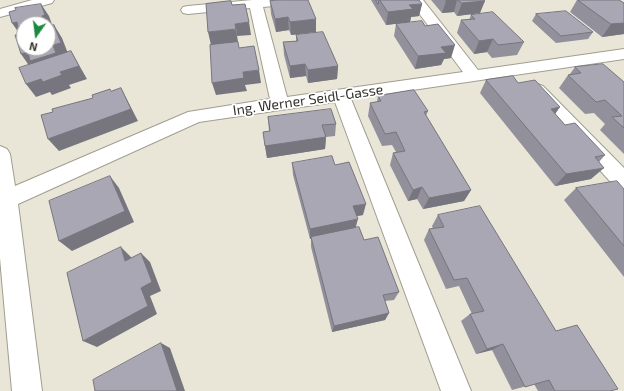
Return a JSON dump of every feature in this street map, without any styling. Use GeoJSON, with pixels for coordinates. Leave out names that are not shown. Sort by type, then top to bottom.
{"type":"FeatureCollection","features":[{"type":"Feature","properties":{"kind":"street"},"geometry":{"type":"LineString","coordinates":[[0,13],[47,0]]}},
{"type":"Feature","properties":{"kind":"street"},"geometry":{"type":"LineString","coordinates":[[188,10],[295,0]]}},
{"type":"Feature","properties":{"kind":"street"},"geometry":{"type":"LineString","coordinates":[[416,0],[475,77]]}},
{"type":"Feature","properties":{"kind":"street"},"geometry":{"type":"LineString","coordinates":[[256,4],[280,103]]}},
{"type":"Feature","properties":{"kind":"street","name":"Ing. Werner Seidl-Gasse"},"geometry":{"type":"LineString","coordinates":[[3,200],[195,116],[475,77],[624,54]]}},
{"type":"Feature","properties":{"kind":"street"},"geometry":{"type":"LineString","coordinates":[[519,70],[624,182]]}},
{"type":"Feature","properties":{"kind":"street"},"geometry":{"type":"LineString","coordinates":[[341,95],[456,391]]}},
{"type":"Feature","properties":{"kind":"street"},"geometry":{"type":"LineString","coordinates":[[0,154],[3,200],[27,391]]}},
{"type":"Feature","properties":{"kind":"building"},"geometry":{"type":"Polygon","coordinates":[[[308,0],[316,19],[290,22],[288,17],[275,19],[270,1],[308,0]]]}},
{"type":"Feature","properties":{"kind":"building"},"geometry":{"type":"Polygon","coordinates":[[[380,0],[419,0],[422,4],[409,5],[413,9],[388,12],[380,0]]]}},
{"type":"Feature","properties":{"kind":"building"},"geometry":{"type":"Polygon","coordinates":[[[458,0],[484,0],[485,1],[462,3],[458,0]]]}},
{"type":"Feature","properties":{"kind":"building"},"geometry":{"type":"Polygon","coordinates":[[[578,0],[619,0],[624,3],[624,23],[611,24],[578,0]]]}},
{"type":"Feature","properties":{"kind":"building"},"geometry":{"type":"Polygon","coordinates":[[[231,1],[232,5],[245,4],[249,22],[235,24],[236,29],[208,32],[206,4],[231,1]]]}},
{"type":"Feature","properties":{"kind":"building"},"geometry":{"type":"Polygon","coordinates":[[[41,4],[45,15],[16,16],[16,22],[12,23],[9,12],[16,10],[15,8],[41,4]]]}},
{"type":"Feature","properties":{"kind":"building"},"geometry":{"type":"Polygon","coordinates":[[[566,11],[593,32],[561,36],[536,14],[566,11]]]}},
{"type":"Feature","properties":{"kind":"building"},"geometry":{"type":"Polygon","coordinates":[[[493,12],[524,42],[498,45],[493,39],[479,41],[461,20],[475,19],[471,15],[493,12]]]}},
{"type":"Feature","properties":{"kind":"building"},"geometry":{"type":"Polygon","coordinates":[[[422,21],[425,26],[438,24],[455,45],[441,47],[446,53],[418,56],[396,24],[422,21]]]}},
{"type":"Feature","properties":{"kind":"building"},"geometry":{"type":"Polygon","coordinates":[[[56,30],[61,43],[56,44],[56,30]]]}},
{"type":"Feature","properties":{"kind":"building"},"geometry":{"type":"Polygon","coordinates":[[[323,32],[338,66],[308,70],[305,64],[290,66],[283,42],[298,41],[296,35],[323,32]]]}},
{"type":"Feature","properties":{"kind":"building"},"geometry":{"type":"Polygon","coordinates":[[[238,42],[239,48],[254,46],[259,70],[243,72],[244,78],[212,83],[210,45],[238,42]]]}},
{"type":"Feature","properties":{"kind":"building"},"geometry":{"type":"Polygon","coordinates":[[[71,51],[79,66],[60,72],[62,75],[43,82],[41,79],[26,84],[19,68],[71,51]]]}},
{"type":"Feature","properties":{"kind":"building"},"geometry":{"type":"Polygon","coordinates":[[[29,56],[46,56],[30,61],[29,56]]]}},
{"type":"Feature","properties":{"kind":"building"},"geometry":{"type":"Polygon","coordinates":[[[603,64],[624,82],[624,128],[612,117],[622,116],[605,100],[596,102],[568,75],[581,73],[575,67],[603,64]]]}},
{"type":"Feature","properties":{"kind":"building"},"geometry":{"type":"Polygon","coordinates":[[[513,76],[518,83],[535,80],[560,107],[551,109],[565,125],[575,123],[605,155],[595,157],[604,168],[566,174],[486,80],[513,76]]]}},
{"type":"Feature","properties":{"kind":"building"},"geometry":{"type":"Polygon","coordinates":[[[121,88],[131,109],[48,139],[41,115],[53,112],[52,109],[93,98],[92,95],[110,89],[111,91],[121,88]]]}},
{"type":"Feature","properties":{"kind":"building"},"geometry":{"type":"Polygon","coordinates":[[[414,90],[428,111],[424,112],[471,190],[429,198],[422,187],[413,190],[393,153],[405,151],[396,132],[385,134],[370,103],[381,101],[378,96],[414,90]]]}},
{"type":"Feature","properties":{"kind":"building"},"geometry":{"type":"Polygon","coordinates":[[[331,109],[336,124],[322,125],[326,137],[265,146],[263,132],[270,131],[268,117],[331,109]]]}},
{"type":"Feature","properties":{"kind":"building"},"geometry":{"type":"Polygon","coordinates":[[[332,156],[335,165],[349,162],[366,204],[353,206],[358,219],[310,229],[292,163],[332,156]]]}},
{"type":"Feature","properties":{"kind":"building"},"geometry":{"type":"Polygon","coordinates":[[[110,176],[125,211],[59,241],[49,201],[110,176]]]}},
{"type":"Feature","properties":{"kind":"building"},"geometry":{"type":"Polygon","coordinates":[[[617,181],[624,189],[624,246],[576,188],[617,181]]]}},
{"type":"Feature","properties":{"kind":"building"},"geometry":{"type":"Polygon","coordinates":[[[480,206],[556,331],[577,325],[618,389],[610,391],[555,391],[549,380],[525,387],[503,344],[487,349],[470,314],[484,311],[467,278],[454,280],[429,229],[444,227],[438,215],[480,206]]]}},
{"type":"Feature","properties":{"kind":"building"},"geometry":{"type":"Polygon","coordinates":[[[359,227],[364,240],[378,237],[399,292],[383,295],[389,313],[334,326],[311,237],[359,227]]]}},
{"type":"Feature","properties":{"kind":"building"},"geometry":{"type":"Polygon","coordinates":[[[121,247],[125,261],[141,253],[152,282],[141,288],[148,306],[83,341],[67,273],[121,247]]]}},
{"type":"Feature","properties":{"kind":"building"},"geometry":{"type":"Polygon","coordinates":[[[161,343],[177,391],[95,391],[93,380],[161,343]]]}}]}
